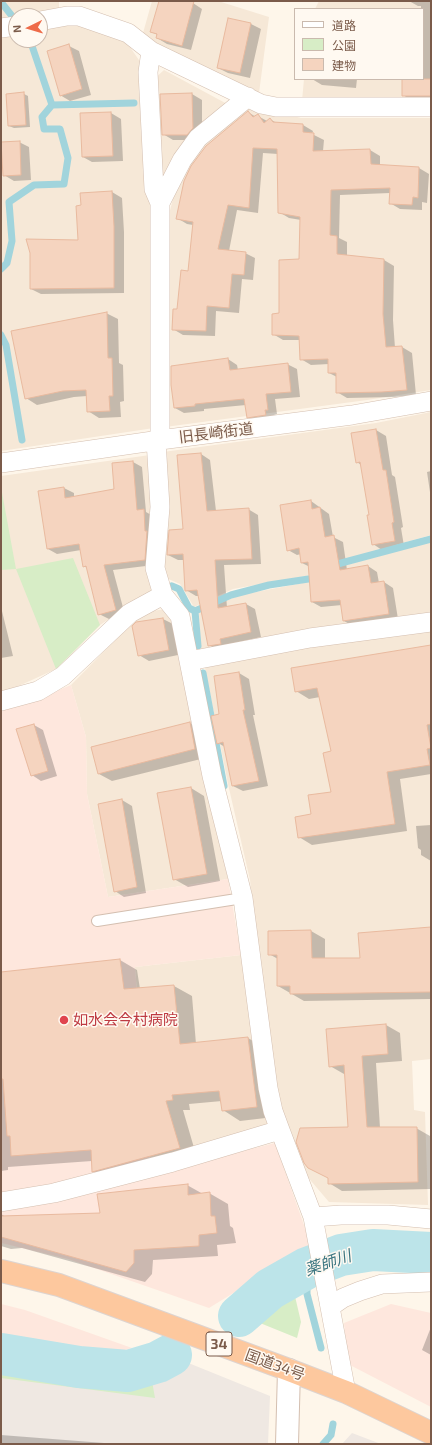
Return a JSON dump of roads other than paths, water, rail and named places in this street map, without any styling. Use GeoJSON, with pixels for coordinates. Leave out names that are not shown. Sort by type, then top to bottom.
{"type":"FeatureCollection","features":[{"type":"Feature","properties":{"kind":"highway","name":"国道34号"},"geometry":{"type":"LineString","coordinates":[[1,1271],[59,1285],[289,1370],[346,1392],[431,1433]]}},
{"type":"Feature","properties":{"kind":"street"},"geometry":{"type":"LineString","coordinates":[[48,20],[67,16],[79,16],[128,33],[152,51],[261,104],[276,107],[431,107]]}},
{"type":"Feature","properties":{"kind":"street"},"geometry":{"type":"LineString","coordinates":[[152,51],[148,72],[154,189],[160,203],[158,440],[160,507],[155,568],[163,595],[180,616],[212,776],[243,898],[268,1088],[273,1110],[315,1224],[346,1392]]}},
{"type":"Feature","properties":{"kind":"street"},"geometry":{"type":"LineString","coordinates":[[160,203],[182,160],[198,138],[248,98]]}},
{"type":"Feature","properties":{"kind":"street","name":"旧長崎街道"},"geometry":{"type":"LineString","coordinates":[[1,463],[158,440],[352,415],[431,401]]}},
{"type":"Feature","properties":{"kind":"street"},"geometry":{"type":"LineString","coordinates":[[1,701],[38,691],[63,676],[130,613],[163,595]]}},
{"type":"Feature","properties":{"kind":"street"},"geometry":{"type":"LineString","coordinates":[[189,660],[310,638],[431,622]]}},
{"type":"Feature","properties":{"kind":"street"},"geometry":{"type":"LineString","coordinates":[[1,1202],[54,1193],[173,1162],[280,1130]]}},
{"type":"Feature","properties":{"kind":"street"},"geometry":{"type":"LineString","coordinates":[[315,1224],[341,1215],[373,1215],[431,1219]]}},
{"type":"Feature","properties":{"kind":"street"},"geometry":{"type":"LineString","coordinates":[[330,1307],[343,1298],[354,1293],[382,1284],[431,1282]]}},
{"type":"Feature","properties":{"kind":"street"},"geometry":{"type":"LineString","coordinates":[[286,1444],[289,1370]]}},
{"type":"Feature","properties":{"kind":"lane"},"geometry":{"type":"LineString","coordinates":[[97,921],[243,898]]}},
{"type":"Feature","properties":{"kind":"waterway"},"geometry":{"type":"LineString","coordinates":[[1,2],[8,11]]}},
{"type":"Feature","properties":{"kind":"waterway"},"geometry":{"type":"LineString","coordinates":[[33,48],[52,105],[134,103]]}},
{"type":"Feature","properties":{"kind":"waterway"},"geometry":{"type":"LineString","coordinates":[[1,269],[7,263],[12,241],[9,202],[34,185],[64,184],[68,158],[60,129],[44,129],[42,117],[52,105]]}},
{"type":"Feature","properties":{"kind":"waterway"},"geometry":{"type":"LineString","coordinates":[[1,335],[6,345],[22,440]]}},
{"type":"Feature","properties":{"kind":"waterway"},"geometry":{"type":"LineString","coordinates":[[330,566],[431,539]]}},
{"type":"Feature","properties":{"kind":"waterway"},"geometry":{"type":"LineString","coordinates":[[172,586],[179,589],[189,608],[195,611],[231,595],[269,585],[315,578],[317,576]]}},
{"type":"Feature","properties":{"kind":"waterway"},"geometry":{"type":"LineString","coordinates":[[195,611],[198,646]]}},
{"type":"Feature","properties":{"kind":"waterway"},"geometry":{"type":"LineString","coordinates":[[203,673],[224,786]]}},
{"type":"Feature","properties":{"kind":"waterway","name":"薬師川"},"geometry":{"type":"LineString","coordinates":[[239,1316],[270,1289],[307,1268],[341,1255],[373,1250],[431,1253]]}},
{"type":"Feature","properties":{"kind":"waterway"},"geometry":{"type":"LineString","coordinates":[[307,1268],[307,1294],[321,1348]]}},
{"type":"Feature","properties":{"kind":"waterway","name":"薬師川"},"geometry":{"type":"LineString","coordinates":[[1,1354],[79,1367],[128,1371],[158,1362],[171,1355]]}},
{"type":"Feature","properties":{"kind":"waterway"},"geometry":{"type":"LineString","coordinates":[[323,1444],[331,1435],[333,1424]]}},
{"type":"Feature","properties":{"kind":"place","name":"如水会今村病院"},"geometry":{"type":"Point","coordinates":[64,1020]}}]}
